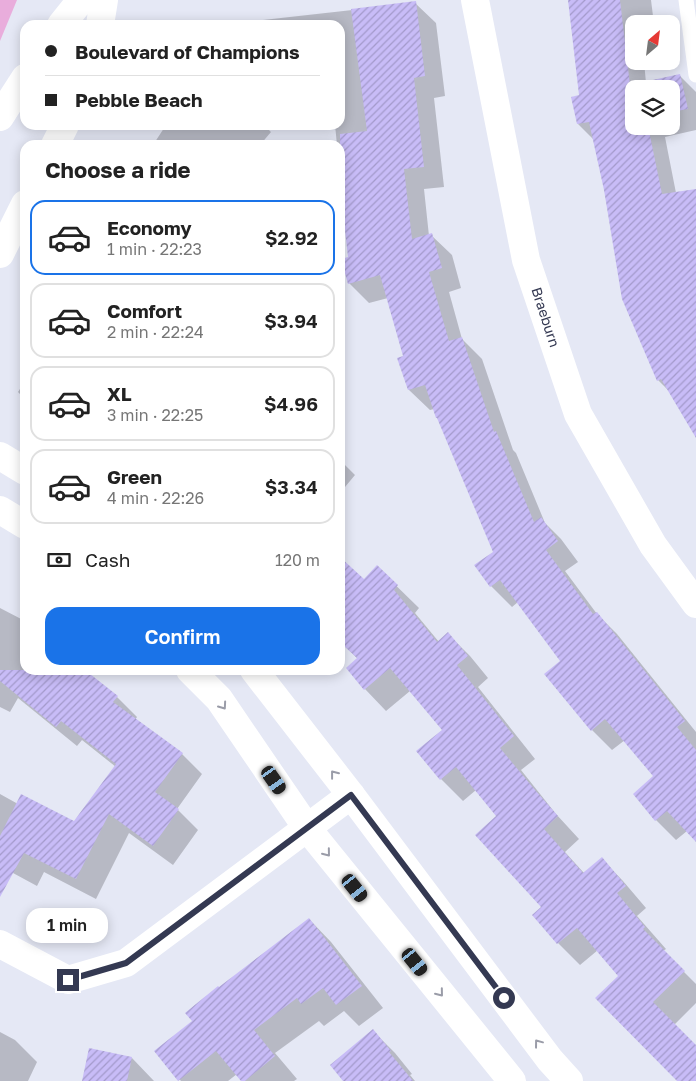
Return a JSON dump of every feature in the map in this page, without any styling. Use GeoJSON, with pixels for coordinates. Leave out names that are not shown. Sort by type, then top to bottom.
{"type":"FeatureCollection","features":[{"type":"Feature","properties":{"kind":"street"},"geometry":{"type":"LineString","coordinates":[[65,20],[81,0]]}},
{"type":"Feature","properties":{"kind":"street"},"geometry":{"type":"LineString","coordinates":[[101,20],[104,0]]}},
{"type":"Feature","properties":{"kind":"street","name":"Braeburn"},"geometry":{"type":"LineString","coordinates":[[476,0],[526,260],[578,414],[653,545],[696,604]]}},
{"type":"Feature","properties":{"kind":"street"},"geometry":{"type":"LineString","coordinates":[[0,116],[20,86]]}},
{"type":"Feature","properties":{"kind":"street"},"geometry":{"type":"LineString","coordinates":[[0,254],[20,214]]}},
{"type":"Feature","properties":{"kind":"street"},"geometry":{"type":"LineString","coordinates":[[0,456],[20,467]]}},
{"type":"Feature","properties":{"kind":"street"},"geometry":{"type":"LineString","coordinates":[[0,510],[20,522]]}},
{"type":"Feature","properties":{"kind":"street"},"geometry":{"type":"LineString","coordinates":[[195,675],[218,699],[307,828],[512,1081]]}},
{"type":"Feature","properties":{"kind":"street"},"geometry":{"type":"LineString","coordinates":[[258,675],[351,795],[550,1060],[569,1081]]}},
{"type":"Feature","properties":{"kind":"street"},"geometry":{"type":"LineString","coordinates":[[0,944],[68,980],[126,963],[351,795]]}},
{"type":"Feature","properties":{"kind":"lane"},"geometry":{"type":"LineString","coordinates":[[686,0],[696,75]]}},
{"type":"Feature","properties":{"kind":"shaded area"},"geometry":{"type":"Polygon","coordinates":[[[0,0],[17,0],[0,41],[0,0]]]}},
{"type":"Feature","properties":{"kind":"building"},"geometry":{"type":"Polygon","coordinates":[[[568,0],[620,0],[625,42],[625,70],[628,70],[629,80],[625,80],[625,135],[650,135],[662,194],[696,189],[696,438],[661,379],[657,381],[622,299],[604,190],[589,122],[577,124],[571,97],[579,95],[568,0]]]}},
{"type":"Feature","properties":{"kind":"building"},"geometry":{"type":"Polygon","coordinates":[[[416,1],[425,76],[414,78],[424,167],[404,169],[412,239],[432,233],[442,268],[429,272],[449,341],[462,337],[494,432],[496,431],[534,522],[541,517],[558,541],[546,550],[593,614],[597,612],[685,721],[677,727],[696,750],[696,842],[667,811],[655,821],[633,794],[653,776],[605,719],[591,731],[544,674],[560,661],[500,580],[490,587],[474,565],[493,552],[436,418],[425,385],[408,390],[397,358],[403,356],[380,275],[348,284],[345,273],[345,258],[348,257],[345,230],[345,140],[340,140],[340,134],[367,131],[351,9],[416,1]]]}},
{"type":"Feature","properties":{"kind":"building"},"geometry":{"type":"Polygon","coordinates":[[[680,74],[688,109],[680,110],[680,80],[653,80],[680,74]]]}},
{"type":"Feature","properties":{"kind":"building"},"geometry":{"type":"Polygon","coordinates":[[[345,562],[364,579],[377,565],[398,585],[394,590],[437,642],[448,632],[468,656],[457,665],[514,736],[500,748],[558,816],[544,829],[583,873],[602,857],[626,886],[617,893],[645,927],[643,929],[685,971],[653,1002],[696,1045],[696,1081],[677,1081],[595,998],[618,976],[577,928],[557,944],[532,915],[541,907],[475,835],[496,816],[456,767],[440,780],[416,751],[442,730],[390,668],[364,690],[346,668],[357,658],[345,647],[345,562]]]}},
{"type":"Feature","properties":{"kind":"building"},"geometry":{"type":"Polygon","coordinates":[[[0,670],[20,670],[20,675],[91,675],[118,696],[113,702],[183,753],[155,792],[179,809],[153,846],[109,814],[76,879],[24,853],[0,897],[0,836],[21,794],[74,821],[116,764],[61,721],[56,727],[0,681],[0,670]]]}},
{"type":"Feature","properties":{"kind":"building"},"geometry":{"type":"Polygon","coordinates":[[[309,918],[362,986],[336,1005],[323,988],[301,1004],[297,998],[254,1030],[275,1056],[245,1081],[241,1081],[216,1051],[178,1081],[154,1051],[192,1021],[185,1013],[309,918]]]}},
{"type":"Feature","properties":{"kind":"building"},"geometry":{"type":"Polygon","coordinates":[[[373,1029],[413,1081],[343,1081],[330,1065],[373,1029]]]}},
{"type":"Feature","properties":{"kind":"building"},"geometry":{"type":"Polygon","coordinates":[[[89,1048],[132,1057],[127,1081],[82,1081],[89,1048]]]}},
{"type":"Feature","properties":{"kind":"route"},"geometry":{"type":"LineString","coordinates":[[68,980],[126,963],[351,795],[504,998]]}}]}
